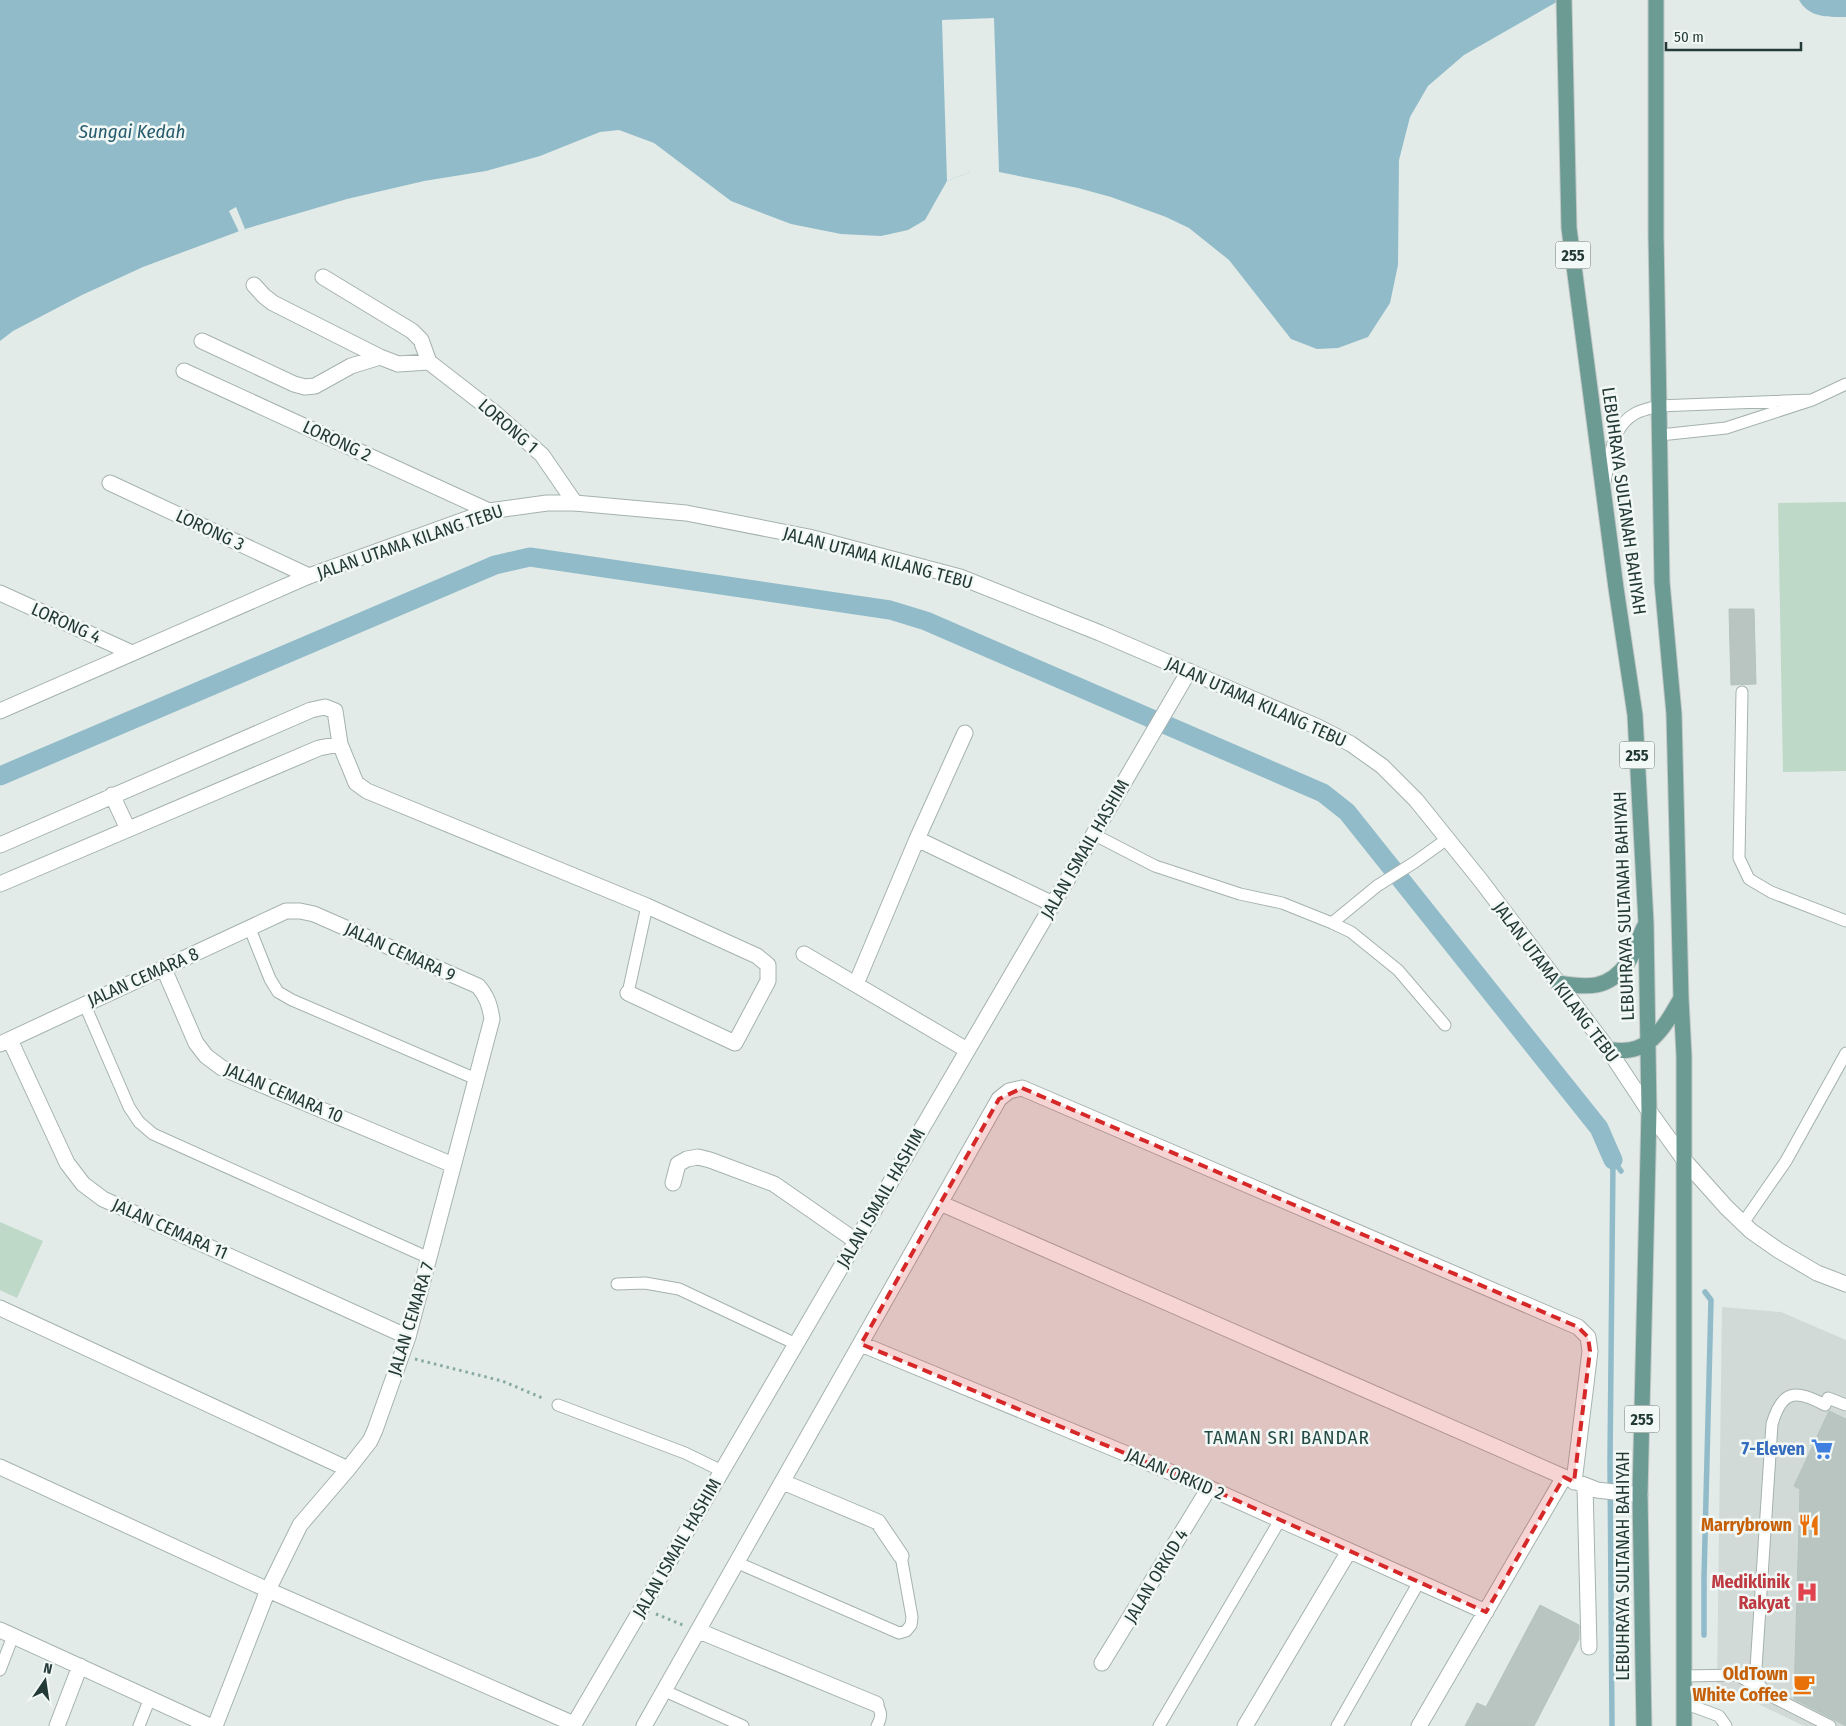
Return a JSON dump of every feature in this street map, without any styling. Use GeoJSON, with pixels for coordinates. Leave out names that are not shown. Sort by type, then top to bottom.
{"type":"FeatureCollection","features":[{"type":"Feature","properties":{"kind":"main road","name":"LEBUHRAYA SULTANAH BAHIYAH"},"geometry":{"type":"LineString","coordinates":[[1564,0],[1569,228],[1635,715],[1646,923],[1649,1111],[1640,1495],[1644,1726]]}},
{"type":"Feature","properties":{"kind":"main road","name":"LEBUHRAYA SULTANAH BAHIYAH"},"geometry":{"type":"LineString","coordinates":[[1656,7],[1656,235],[1662,582],[1674,714],[1684,1056],[1684,1726]]}},
{"type":"Feature","properties":{"kind":"main road"},"geometry":{"type":"LineString","coordinates":[[1558,983],[1584,988],[1602,984],[1617,975],[1629,961],[1646,923]]}},
{"type":"Feature","properties":{"kind":"main road"},"geometry":{"type":"LineString","coordinates":[[1608,1049],[1626,1051],[1647,1044],[1662,1028],[1681,998]]}},
{"type":"Feature","properties":{"kind":"street"},"geometry":{"type":"LineString","coordinates":[[254,285],[274,303],[380,357],[398,364],[429,362],[421,340],[412,330],[323,277]]}},
{"type":"Feature","properties":{"kind":"street"},"geometry":{"type":"LineString","coordinates":[[202,341],[294,384],[305,386],[315,386],[351,366],[380,357]]}},
{"type":"Feature","properties":{"kind":"street","name":"LORONG 1"},"geometry":{"type":"LineString","coordinates":[[429,362],[496,414],[542,455],[574,503]]}},
{"type":"Feature","properties":{"kind":"street","name":"LORONG 2"},"geometry":{"type":"LineString","coordinates":[[184,371],[489,511]]}},
{"type":"Feature","properties":{"kind":"street","name":"LORONG 3"},"geometry":{"type":"LineString","coordinates":[[110,483],[309,576]]}},
{"type":"Feature","properties":{"kind":"street","name":"JALAN UTAMA KILANG TEBU"},"geometry":{"type":"LineString","coordinates":[[0,711],[309,576],[489,511],[530,505],[574,503],[686,513],[809,537],[960,577],[1189,671],[1318,727],[1351,744],[1382,766],[1416,800],[1558,983],[1608,1049],[1649,1111],[1685,1160],[1743,1223],[1778,1250],[1817,1273],[1846,1284]]}},
{"type":"Feature","properties":{"kind":"street","name":"LORONG 4"},"geometry":{"type":"LineString","coordinates":[[0,593],[132,653]]}},
{"type":"Feature","properties":{"kind":"street","name":"JALAN ISMAIL HASHIM"},"geometry":{"type":"LineString","coordinates":[[574,1725],[1189,671]]}},
{"type":"Feature","properties":{"kind":"street"},"geometry":{"type":"LineString","coordinates":[[0,845],[112,795],[311,710],[325,706],[335,710],[340,744],[356,783],[367,791],[647,906],[757,956],[768,965],[768,981],[735,1043],[628,993]]}},
{"type":"Feature","properties":{"kind":"street"},"geometry":{"type":"LineString","coordinates":[[856,984],[917,839],[965,733]]}},
{"type":"Feature","properties":{"kind":"street"},"geometry":{"type":"LineString","coordinates":[[0,884],[319,748],[340,744]]}},
{"type":"Feature","properties":{"kind":"street"},"geometry":{"type":"LineString","coordinates":[[112,795],[128,829]]}},
{"type":"Feature","properties":{"kind":"street"},"geometry":{"type":"LineString","coordinates":[[917,839],[1053,904]]}},
{"type":"Feature","properties":{"kind":"street","name":"JALAN CEMARA 8"},"geometry":{"type":"LineString","coordinates":[[5,1042],[84,1003],[164,969],[286,911]]}},
{"type":"Feature","properties":{"kind":"street","name":"JALAN CEMARA 9"},"geometry":{"type":"LineString","coordinates":[[286,911],[314,914],[478,986],[489,1005],[492,1019]]}},
{"type":"Feature","properties":{"kind":"street"},"geometry":{"type":"LineString","coordinates":[[804,954],[967,1050]]}},
{"type":"Feature","properties":{"kind":"street","name":"JALAN CEMARA 10"},"geometry":{"type":"LineString","coordinates":[[164,969],[196,1043],[206,1056],[222,1068],[453,1165]]}},
{"type":"Feature","properties":{"kind":"street","name":"JALAN CEMARA 7"},"geometry":{"type":"LineString","coordinates":[[215,1726],[268,1590],[300,1525],[370,1441],[375,1430],[408,1337],[492,1019]]}},
{"type":"Feature","properties":{"kind":"street","name":"JALAN CEMARA 11"},"geometry":{"type":"LineString","coordinates":[[5,1042],[67,1163],[83,1184],[103,1199],[408,1337]]}},
{"type":"Feature","properties":{"kind":"street"},"geometry":{"type":"LineString","coordinates":[[644,1726],[999,1099],[1009,1090],[1022,1088],[1578,1327],[1588,1337],[1590,1351],[1580,1484],[1589,1646]]}},
{"type":"Feature","properties":{"kind":"street"},"geometry":{"type":"LineString","coordinates":[[673,1182],[678,1164],[687,1158],[698,1157],[710,1160],[774,1184],[856,1241]]}},
{"type":"Feature","properties":{"kind":"street"},"geometry":{"type":"LineString","coordinates":[[940,1203],[1580,1484],[1640,1495]]}},
{"type":"Feature","properties":{"kind":"street"},"geometry":{"type":"LineString","coordinates":[[0,1308],[348,1468]]}},
{"type":"Feature","properties":{"kind":"street","name":"JALAN ORKID 2"},"geometry":{"type":"LineString","coordinates":[[861,1344],[1209,1488],[1486,1612]]}},
{"type":"Feature","properties":{"kind":"street"},"geometry":{"type":"LineString","coordinates":[[0,1467],[268,1590],[574,1725]]}},
{"type":"Feature","properties":{"kind":"street"},"geometry":{"type":"LineString","coordinates":[[783,1482],[878,1522],[901,1556]]}},
{"type":"Feature","properties":{"kind":"street"},"geometry":{"type":"LineString","coordinates":[[1419,1726],[1486,1612],[1580,1484]]}},
{"type":"Feature","properties":{"kind":"street","name":"JALAN ORKID 4"},"geometry":{"type":"LineString","coordinates":[[1102,1663],[1209,1488]]}},
{"type":"Feature","properties":{"kind":"street"},"geometry":{"type":"LineString","coordinates":[[1245,1726],[1349,1551]]}},
{"type":"Feature","properties":{"kind":"street"},"geometry":{"type":"LineString","coordinates":[[699,1631],[876,1704]]}},
{"type":"Feature","properties":{"kind":"street"},"geometry":{"type":"LineString","coordinates":[[7,1633],[210,1726]]}},
{"type":"Feature","properties":{"kind":"street"},"geometry":{"type":"LineString","coordinates":[[57,1726],[80,1666]]}},
{"type":"Feature","properties":{"kind":"lane"},"geometry":{"type":"LineString","coordinates":[[1660,435],[1726,428],[1812,400],[1846,384]]}},
{"type":"Feature","properties":{"kind":"lane"},"geometry":{"type":"LineString","coordinates":[[1604,492],[1613,443],[1620,427],[1635,413],[1658,406],[1812,400]]}},
{"type":"Feature","properties":{"kind":"lane"},"geometry":{"type":"LineString","coordinates":[[1742,692],[1739,858],[1749,879],[1772,892],[1846,921]]}},
{"type":"Feature","properties":{"kind":"lane"},"geometry":{"type":"LineString","coordinates":[[1094,834],[1155,866],[1240,894],[1282,903],[1351,932],[1398,970],[1445,1025]]}},
{"type":"Feature","properties":{"kind":"lane"},"geometry":{"type":"LineString","coordinates":[[1332,923],[1376,886],[1415,862],[1447,839]]}},
{"type":"Feature","properties":{"kind":"lane"},"geometry":{"type":"LineString","coordinates":[[628,993],[647,906]]}},
{"type":"Feature","properties":{"kind":"lane"},"geometry":{"type":"LineString","coordinates":[[250,928],[270,978],[278,992],[292,1000],[476,1079]]}},
{"type":"Feature","properties":{"kind":"lane"},"geometry":{"type":"LineString","coordinates":[[84,1003],[129,1107],[139,1122],[153,1134],[430,1258]]}},
{"type":"Feature","properties":{"kind":"lane"},"geometry":{"type":"LineString","coordinates":[[1743,1223],[1786,1161],[1846,1053]]}},
{"type":"Feature","properties":{"kind":"lane"},"geometry":{"type":"LineString","coordinates":[[617,1284],[645,1283],[679,1289],[796,1344]]}},
{"type":"Feature","properties":{"kind":"lane"},"geometry":{"type":"LineString","coordinates":[[1762,1690],[1756,1675],[1756,1657],[1772,1424],[1775,1413],[1784,1398],[1794,1395],[1809,1396],[1825,1405],[1828,1398],[1846,1405]]}},
{"type":"Feature","properties":{"kind":"lane"},"geometry":{"type":"LineString","coordinates":[[558,1405],[685,1453],[722,1472]]}},
{"type":"Feature","properties":{"kind":"lane"},"geometry":{"type":"LineString","coordinates":[[1159,1726],[1280,1520]]}},
{"type":"Feature","properties":{"kind":"lane"},"geometry":{"type":"LineString","coordinates":[[738,1563],[899,1632],[906,1631],[911,1625],[912,1617],[901,1556]]}},
{"type":"Feature","properties":{"kind":"lane"},"geometry":{"type":"LineString","coordinates":[[1337,1726],[1419,1582]]}},
{"type":"Feature","properties":{"kind":"lane"},"geometry":{"type":"LineString","coordinates":[[0,1670],[7,1633]]}},
{"type":"Feature","properties":{"kind":"lane"},"geometry":{"type":"LineString","coordinates":[[1737,1676],[1756,1657]]}},
{"type":"Feature","properties":{"kind":"lane"},"geometry":{"type":"LineString","coordinates":[[1685,1676],[1737,1676],[1769,1695],[1830,1726]]}},
{"type":"Feature","properties":{"kind":"lane"},"geometry":{"type":"LineString","coordinates":[[665,1691],[744,1726]]}},
{"type":"Feature","properties":{"kind":"lane"},"geometry":{"type":"LineString","coordinates":[[139,1726],[150,1698]]}},
{"type":"Feature","properties":{"kind":"lane"},"geometry":{"type":"LineString","coordinates":[[876,1704],[882,1715],[877,1726]]}},
{"type":"Feature","properties":{"kind":"lane"},"geometry":{"type":"LineString","coordinates":[[1684,1704],[1719,1716],[1726,1726]]}},
{"type":"Feature","properties":{"kind":"path"},"geometry":{"type":"LineString","coordinates":[[408,1337],[415,1359],[502,1381],[558,1405]]}},
{"type":"Feature","properties":{"kind":"path"},"geometry":{"type":"LineString","coordinates":[[641,1609],[699,1631]]}},
{"type":"Feature","properties":{"kind":"highlighted area"},"geometry":{"type":"Polygon","coordinates":[[[1022,1088],[1578,1327],[1588,1337],[1590,1351],[1574,1482],[1564,1477],[1486,1612],[1209,1488],[861,1344],[999,1099],[1022,1088]]]}},
{"type":"Feature","properties":{"kind":"shaded area"},"geometry":{"type":"Polygon","coordinates":[[[1722,1307],[1781,1312],[1846,1340],[1846,1726],[1804,1726],[1717,1684],[1722,1307]]]}},
{"type":"Feature","properties":{"kind":"green space"},"geometry":{"type":"Polygon","coordinates":[[[1846,502],[1846,771],[1783,772],[1778,503],[1846,502]]]}},
{"type":"Feature","properties":{"kind":"green space"},"geometry":{"type":"Polygon","coordinates":[[[0,1222],[43,1241],[17,1298],[0,1290],[0,1222]]]}},
{"type":"Feature","properties":{"kind":"water","name":"Sungai Kedah"},"geometry":{"type":"Polygon","coordinates":[[[0,0],[1560,0],[1464,55],[1428,86],[1410,117],[1399,160],[1398,265],[1390,303],[1368,337],[1338,348],[1317,349],[1291,339],[1229,260],[1189,228],[1166,217],[1111,197],[1078,188],[999,172],[970,172],[947,181],[925,220],[908,230],[881,236],[841,234],[791,224],[731,201],[654,143],[619,130],[600,132],[540,156],[486,171],[424,181],[347,199],[245,229],[143,267],[82,295],[13,331],[0,341],[0,0]]]}},
{"type":"Feature","properties":{"kind":"water"},"geometry":{"type":"Polygon","coordinates":[[[1799,0],[1846,0],[1846,17],[1814,13],[1803,6],[1799,0]]]}},
{"type":"Feature","properties":{"kind":"pier"},"geometry":{"type":"Polygon","coordinates":[[[994,18],[999,172],[970,172],[947,181],[942,20],[994,18]]]}},
{"type":"Feature","properties":{"kind":"pier"},"geometry":{"type":"Polygon","coordinates":[[[236,207],[245,229],[239,232],[229,211],[236,207]]]}},
{"type":"Feature","properties":{"kind":"building"},"geometry":{"type":"Polygon","coordinates":[[[1729,609],[1754,609],[1756,684],[1731,685],[1729,609]]]}},
{"type":"Feature","properties":{"kind":"building"},"geometry":{"type":"Polygon","coordinates":[[[1829,1411],[1846,1419],[1846,1726],[1794,1699],[1800,1489],[1794,1486],[1829,1411]]]}},
{"type":"Feature","properties":{"kind":"building"},"geometry":{"type":"Polygon","coordinates":[[[1540,1605],[1579,1625],[1579,1639],[1534,1726],[1465,1726],[1477,1703],[1486,1707],[1540,1605]]]}},
{"type":"Feature","properties":{"kind":"waterway"},"geometry":{"type":"LineString","coordinates":[[0,776],[495,565],[530,557],[890,610],[926,621],[1323,793],[1347,812],[1599,1128],[1613,1160]]}},
{"type":"Feature","properties":{"kind":"waterway"},"geometry":{"type":"LineString","coordinates":[[1613,1160],[1621,1171]]}},
{"type":"Feature","properties":{"kind":"waterway"},"geometry":{"type":"LineString","coordinates":[[1612,1726],[1610,1461],[1613,1160]]}},
{"type":"Feature","properties":{"kind":"waterway"},"geometry":{"type":"LineString","coordinates":[[1704,1635],[1711,1300],[1705,1292]]}},
{"type":"Feature","properties":{"kind":"place","name":"7-Eleven"},"geometry":{"type":"Point","coordinates":[1822,1449]}},
{"type":"Feature","properties":{"kind":"place","name":"Marrybrown"},"geometry":{"type":"Point","coordinates":[1809,1525]}},
{"type":"Feature","properties":{"kind":"place","name":"Mediklinik Rakyat"},"geometry":{"type":"Point","coordinates":[1807,1592]}},
{"type":"Feature","properties":{"kind":"place","name":"OldTown White Coffee"},"geometry":{"type":"Point","coordinates":[1804,1684]}},
{"type":"Feature","properties":{"kind":"district","name":"TAMAN SRI BANDAR"},"geometry":{"type":"Point","coordinates":[1287,1437]}}]}
